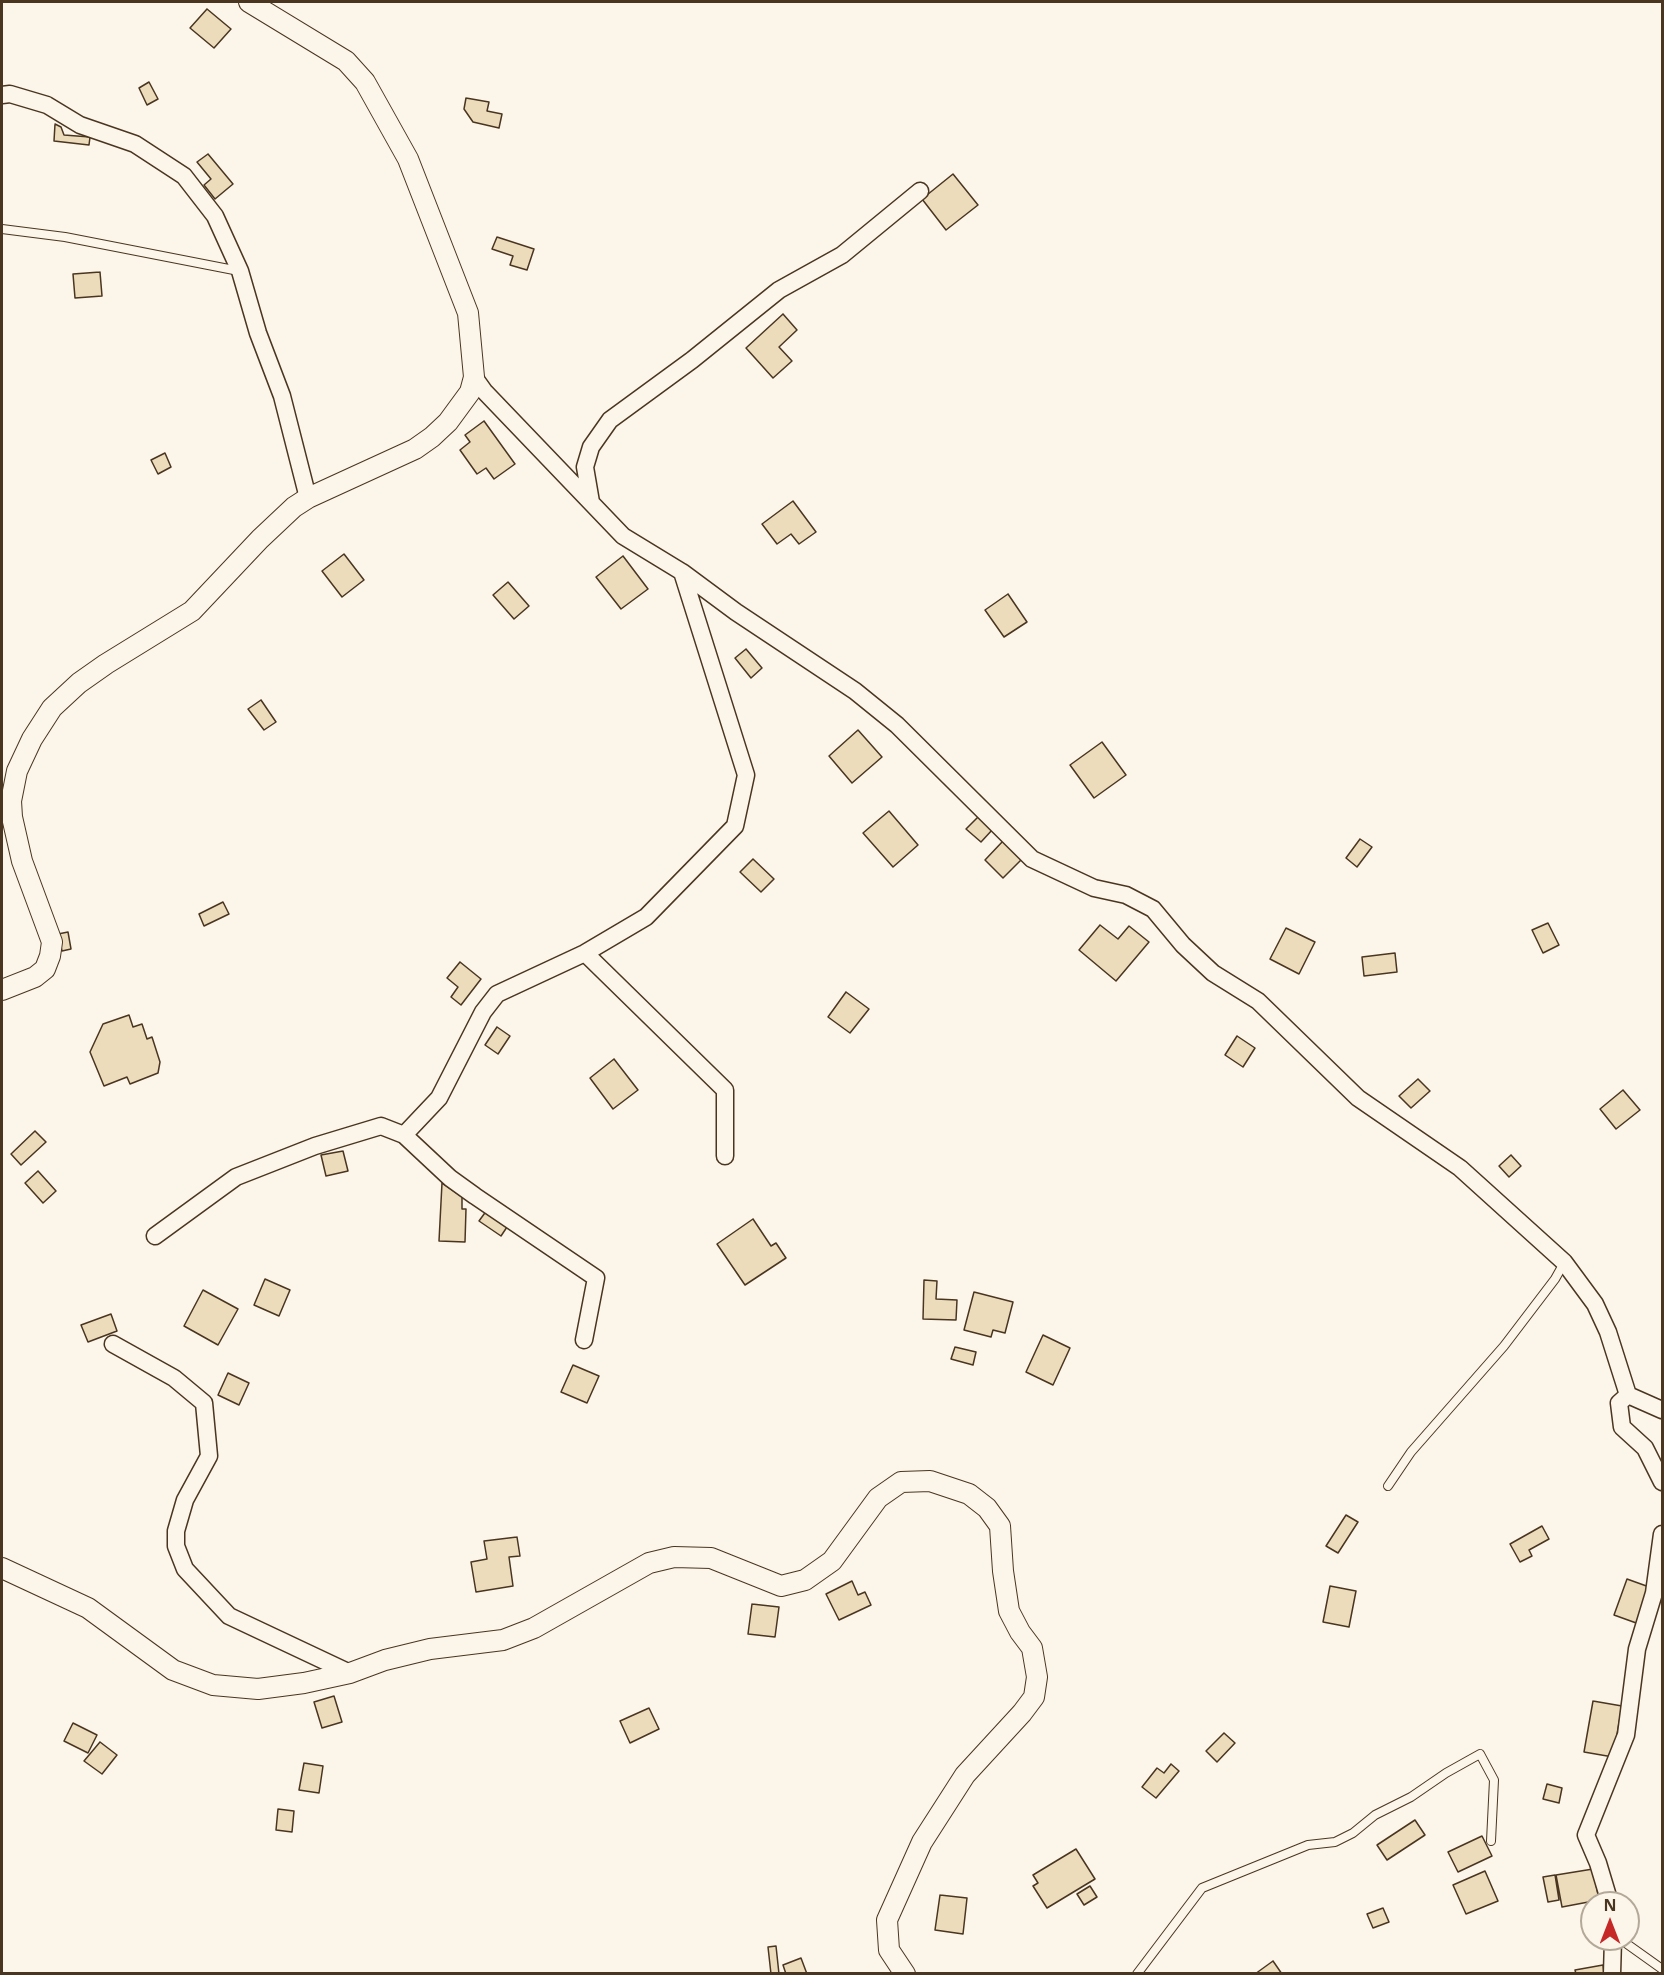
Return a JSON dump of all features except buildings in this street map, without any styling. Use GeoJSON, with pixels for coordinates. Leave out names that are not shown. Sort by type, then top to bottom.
{"type":"FeatureCollection","features":[{"type":"Feature","properties":{"kind":"street"},"geometry":{"type":"LineString","coordinates":[[2,990],[35,976],[45,969],[51,949],[52,942],[22,861],[12,817],[11,801],[17,771],[32,739],[52,708],[79,683],[106,664],[192,611],[260,539],[294,507],[308,498],[415,449],[432,437],[448,422],[470,392],[474,377],[468,313],[408,159],[365,82],[346,61],[249,2]]}},
{"type":"Feature","properties":{"kind":"street"},"geometry":{"type":"LineString","coordinates":[[2,95],[10,94],[47,105],[80,125],[135,144],[184,177],[215,216],[240,271],[258,333],[282,396],[308,498]]}},
{"type":"Feature","properties":{"kind":"street"},"geometry":{"type":"LineString","coordinates":[[591,503],[585,467],[591,447],[610,420],[692,360],[780,290],[842,255],[920,190]]}},
{"type":"Feature","properties":{"kind":"street"},"geometry":{"type":"LineString","coordinates":[[474,377],[484,391],[623,536],[682,572],[736,612],[855,691],[897,724],[1032,859],[1094,888],[1126,895],[1153,909],[1183,945],[1213,973],[1258,1001],[1358,1098],[1460,1168],[1564,1262],[1595,1304],[1608,1332],[1628,1395],[1662,1410]]}},
{"type":"Feature","properties":{"kind":"street"},"geometry":{"type":"LineString","coordinates":[[404,1135],[439,1098],[483,1011],[497,994],[585,953],[646,917],[735,826],[746,775],[682,572]]}},
{"type":"Feature","properties":{"kind":"street"},"geometry":{"type":"LineString","coordinates":[[585,953],[725,1090],[725,1156]]}},
{"type":"Feature","properties":{"kind":"street"},"geometry":{"type":"LineString","coordinates":[[155,1236],[236,1177],[315,1146],[381,1126],[404,1135],[450,1178],[596,1278],[585,1340]]}},
{"type":"Feature","properties":{"kind":"street"},"geometry":{"type":"LineString","coordinates":[[113,1344],[174,1378],[204,1403],[209,1456],[185,1500],[176,1531],[176,1546],[185,1569],[229,1616],[350,1673]]}},
{"type":"Feature","properties":{"kind":"street"},"geometry":{"type":"LineString","coordinates":[[1628,1395],[1619,1403],[1622,1427],[1645,1448],[1662,1482]]}},
{"type":"Feature","properties":{"kind":"street"},"geometry":{"type":"LineString","coordinates":[[2,1568],[88,1608],[173,1670],[213,1685],[258,1689],[304,1683],[350,1673],[385,1660],[430,1649],[503,1641],[534,1628],[649,1563],[674,1557],[711,1558],[781,1586],[805,1580],[832,1561],[878,1498],[901,1482],[930,1481],[969,1494],[987,1509],[1000,1526],[1009,1611],[1032,1648],[1037,1677],[1034,1697],[966,1775],[922,1842],[913,1861],[887,1920],[890,1950],[905,1974]]}},
{"type":"Feature","properties":{"kind":"street"},"geometry":{"type":"LineString","coordinates":[[1606,1891],[1586,1835],[1626,1735],[1637,1649],[1654,1593],[1662,1534]]}},
{"type":"Feature","properties":{"kind":"street"},"geometry":{"type":"LineString","coordinates":[[1612,1974],[1613,1951]]}},
{"type":"Feature","properties":{"kind":"lane"},"geometry":{"type":"LineString","coordinates":[[2,229],[64,237],[240,271]]}},
{"type":"Feature","properties":{"kind":"lane"},"geometry":{"type":"LineString","coordinates":[[1388,1486],[1411,1452],[1504,1346],[1555,1279],[1564,1262]]}},
{"type":"Feature","properties":{"kind":"lane"},"geometry":{"type":"LineString","coordinates":[[1137,1974],[1202,1888],[1308,1845],[1335,1842],[1353,1833],[1375,1815],[1411,1797],[1446,1773],[1480,1754],[1494,1780],[1491,1841]]}},
{"type":"Feature","properties":{"kind":"lane"},"geometry":{"type":"LineString","coordinates":[[1637,1951],[1662,1969]]}}]}
